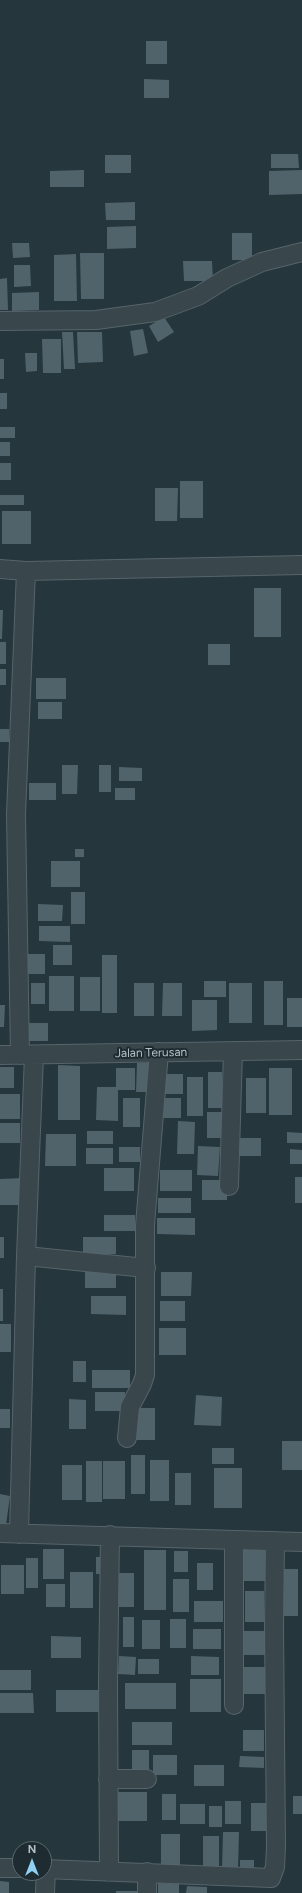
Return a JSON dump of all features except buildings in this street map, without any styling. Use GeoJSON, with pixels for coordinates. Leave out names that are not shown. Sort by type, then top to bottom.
{"type":"FeatureCollection","features":[{"type":"Feature","properties":{"kind":"street"},"geometry":{"type":"LineString","coordinates":[[0,321],[96,320],[156,312],[198,296],[228,278],[262,262],[302,252]]}},
{"type":"Feature","properties":{"kind":"street"},"geometry":{"type":"LineString","coordinates":[[0,569],[26,571],[302,565]]}},
{"type":"Feature","properties":{"kind":"street"},"geometry":{"type":"LineString","coordinates":[[19,1534],[26,1256],[27,1055],[16,814],[26,571]]}},
{"type":"Feature","properties":{"kind":"street","name":"Jalan Terusan"},"geometry":{"type":"LineString","coordinates":[[0,1055],[302,1050]]}},
{"type":"Feature","properties":{"kind":"street"},"geometry":{"type":"LineString","coordinates":[[229,1186],[233,1051]]}},
{"type":"Feature","properties":{"kind":"street"},"geometry":{"type":"LineString","coordinates":[[127,1438],[130,1407],[145,1375],[145,1225],[159,1052]]}},
{"type":"Feature","properties":{"kind":"street"},"geometry":{"type":"LineString","coordinates":[[26,1256],[146,1268]]}},
{"type":"Feature","properties":{"kind":"street"},"geometry":{"type":"LineString","coordinates":[[0,1533],[110,1535],[302,1542]]}},
{"type":"Feature","properties":{"kind":"street"},"geometry":{"type":"LineString","coordinates":[[109,1872],[108,1779],[110,1535]]}},
{"type":"Feature","properties":{"kind":"street"},"geometry":{"type":"LineString","coordinates":[[234,1540],[234,1705]]}},
{"type":"Feature","properties":{"kind":"street"},"geometry":{"type":"LineString","coordinates":[[52,1869],[147,1872],[271,1885],[275,1868],[276,1847],[274,1625],[276,1541]]}},
{"type":"Feature","properties":{"kind":"street"},"geometry":{"type":"LineString","coordinates":[[108,1779],[147,1779]]}},
{"type":"Feature","properties":{"kind":"street"},"geometry":{"type":"LineString","coordinates":[[0,1868],[12,1868]]}},
{"type":"Feature","properties":{"kind":"street"},"geometry":{"type":"LineString","coordinates":[[147,1872],[147,1893]]}},
{"type":"Feature","properties":{"kind":"street"},"geometry":{"type":"LineString","coordinates":[[45,1881],[45,1893]]}}]}
